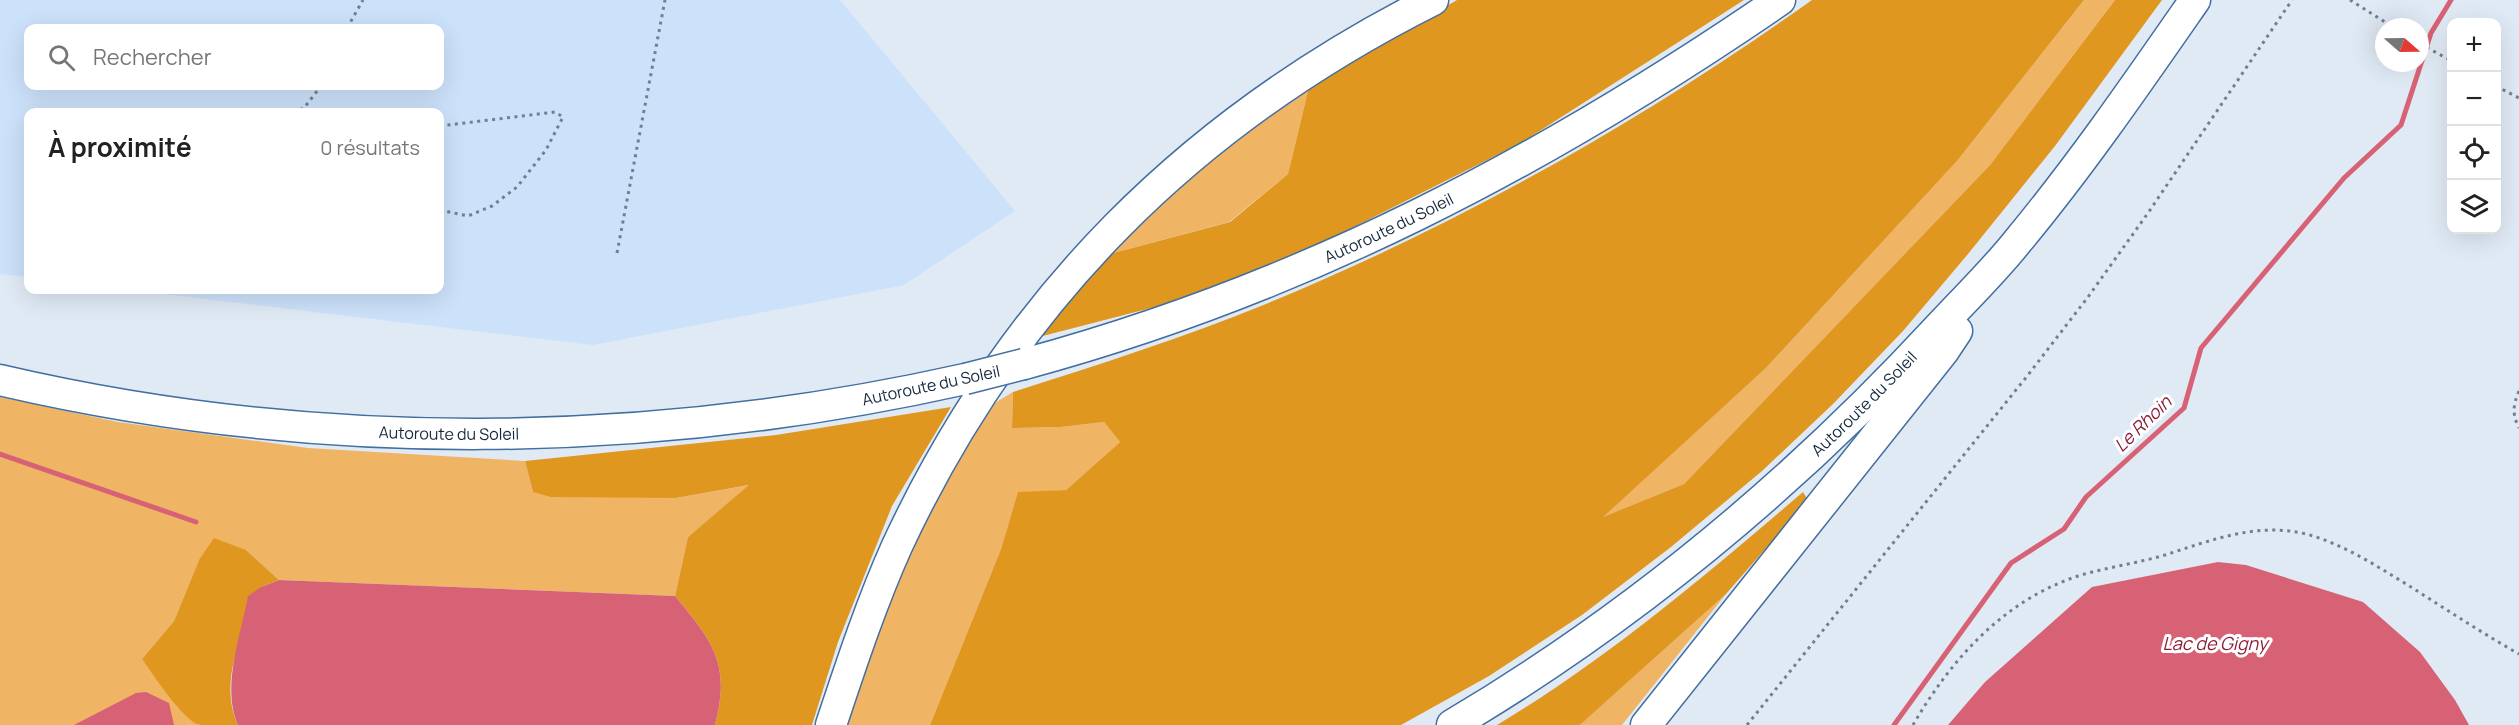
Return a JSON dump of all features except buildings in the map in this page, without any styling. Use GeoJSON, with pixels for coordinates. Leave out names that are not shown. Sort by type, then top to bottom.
{"type":"FeatureCollection","features":[{"type":"Feature","properties":{"kind":"highway"},"geometry":{"type":"LineString","coordinates":[[831,725],[874,603],[921,497],[981,394],[1062,283],[1160,183],[1241,117],[1328,58],[1433,0]]}},
{"type":"Feature","properties":{"kind":"highway","name":"Autoroute du Soleil"},"geometry":{"type":"LineString","coordinates":[[0,380],[95,399],[230,420],[321,429],[470,436],[572,433],[697,424],[834,406],[965,379],[1093,344],[1212,304],[1308,267],[1391,229],[1493,178],[1582,128],[1780,0]]}},
{"type":"Feature","properties":{"kind":"highway","name":"Autoroute du Soleil"},"geometry":{"type":"LineString","coordinates":[[1452,725],[1592,636],[1727,532],[1858,413],[2016,244],[2090,148],[2195,0]]}},
{"type":"Feature","properties":{"kind":"highway"},"geometry":{"type":"LineString","coordinates":[[1646,725],[1943,352],[2016,244]]}},
{"type":"Feature","properties":{"kind":"path"},"geometry":{"type":"LineString","coordinates":[[349,24],[363,0]]}},
{"type":"Feature","properties":{"kind":"path"},"geometry":{"type":"LineString","coordinates":[[617,253],[665,0]]}},
{"type":"Feature","properties":{"kind":"path"},"geometry":{"type":"LineString","coordinates":[[1747,725],[2088,297],[2148,213],[2292,0]]}},
{"type":"Feature","properties":{"kind":"path"},"geometry":{"type":"LineString","coordinates":[[2350,0],[2379,18]]}},
{"type":"Feature","properties":{"kind":"path"},"geometry":{"type":"LineString","coordinates":[[2429,49],[2447,60]]}},
{"type":"Feature","properties":{"kind":"path"},"geometry":{"type":"LineString","coordinates":[[2501,89],[2519,98]]}},
{"type":"Feature","properties":{"kind":"path"},"geometry":{"type":"LineString","coordinates":[[304,108],[318,90]]}},
{"type":"Feature","properties":{"kind":"path"},"geometry":{"type":"LineString","coordinates":[[444,126],[555,112],[562,117],[546,150],[517,187],[492,206],[468,216],[444,211]]}},
{"type":"Feature","properties":{"kind":"path"},"geometry":{"type":"LineString","coordinates":[[2519,391],[2513,408],[2519,428]]}},
{"type":"Feature","properties":{"kind":"path"},"geometry":{"type":"LineString","coordinates":[[1913,725],[1930,696],[1959,659],[1987,628],[2023,602],[2084,574],[2158,557],[2232,534],[2258,529],[2307,534],[2332,543],[2380,568],[2519,654]]}},
{"type":"Feature","properties":{"kind":"shaded area"},"geometry":{"type":"Polygon","coordinates":[[[0,0],[840,0],[1015,211],[904,285],[593,345],[164,294],[444,294],[444,108],[24,108],[24,277],[0,274],[0,0]]]}},
{"type":"Feature","properties":{"kind":"shaded area"},"geometry":{"type":"Polygon","coordinates":[[[1457,0],[1744,0],[1521,143],[1332,238],[1182,300],[1035,338],[1106,255],[1230,222],[1288,174],[1309,87],[1457,0]]]}},
{"type":"Feature","properties":{"kind":"shaded area"},"geometry":{"type":"Polygon","coordinates":[[[1812,0],[2084,0],[1957,161],[1766,368],[1603,517],[1684,484],[1990,165],[2115,0],[2162,0],[2055,146],[1968,254],[1903,331],[1833,404],[1762,471],[1671,547],[1582,615],[1489,676],[1401,725],[930,725],[1001,549],[1018,492],[1066,490],[1120,442],[1104,422],[1061,427],[1012,428],[1013,392],[1140,351],[1235,316],[1338,273],[1408,240],[1547,168],[1615,129],[1748,45],[1812,0]]]}},
{"type":"Feature","properties":{"kind":"shaded area"},"geometry":{"type":"Polygon","coordinates":[[[2084,0],[2115,0],[1990,165],[1684,484],[1601,518],[1766,368],[1957,161],[2084,0]]]}},
{"type":"Feature","properties":{"kind":"shaded area"},"geometry":{"type":"Polygon","coordinates":[[[1309,87],[1288,174],[1229,222],[1106,255],[1158,198],[1293,96],[1309,87]]]}},
{"type":"Feature","properties":{"kind":"shaded area"},"geometry":{"type":"Polygon","coordinates":[[[1013,392],[1012,428],[1061,427],[1104,422],[1120,442],[1066,490],[1018,493],[1001,549],[930,725],[845,725],[857,682],[900,573],[941,482],[988,407],[1013,392]]]}},
{"type":"Feature","properties":{"kind":"shaded area"},"geometry":{"type":"Polygon","coordinates":[[[0,397],[118,422],[308,448],[525,461],[533,492],[676,498],[750,485],[688,537],[675,596],[279,580],[246,550],[199,560],[174,621],[142,659],[192,720],[199,725],[0,725],[0,397]]]}},
{"type":"Feature","properties":{"kind":"shaded area"},"geometry":{"type":"Polygon","coordinates":[[[951,407],[892,506],[838,642],[812,725],[715,725],[721,685],[715,654],[700,627],[675,596],[688,537],[749,485],[676,498],[551,497],[533,492],[525,461],[776,435],[951,407]]]}},
{"type":"Feature","properties":{"kind":"shaded area"},"geometry":{"type":"Polygon","coordinates":[[[1803,492],[1808,500],[1726,594],[1580,725],[1497,725],[1617,644],[1693,585],[1803,492]]]}},
{"type":"Feature","properties":{"kind":"shaded area"},"geometry":{"type":"Polygon","coordinates":[[[214,538],[246,550],[279,580],[261,587],[236,654],[230,690],[232,708],[238,725],[200,725],[193,722],[169,696],[142,659],[174,621],[199,560],[214,538]]]}},
{"type":"Feature","properties":{"kind":"shaded area"},"geometry":{"type":"Polygon","coordinates":[[[1726,594],[1622,725],[1580,725],[1726,594]]]}},
{"type":"Feature","properties":{"kind":"water","name":"Lac de Gigny"},"geometry":{"type":"Polygon","coordinates":[[[2218,562],[2246,565],[2363,602],[2420,652],[2455,700],[2469,725],[1948,725],[1985,682],[2092,587],[2218,562]]]}},
{"type":"Feature","properties":{"kind":"water"},"geometry":{"type":"Polygon","coordinates":[[[279,580],[675,596],[700,627],[715,654],[721,685],[715,725],[238,725],[231,695],[232,678],[248,596],[261,587],[279,580]]]}},
{"type":"Feature","properties":{"kind":"water"},"geometry":{"type":"Polygon","coordinates":[[[146,692],[169,703],[174,725],[74,725],[136,693],[146,692]]]}},
{"type":"Feature","properties":{"kind":"waterway","name":"Le Rhoin"},"geometry":{"type":"LineString","coordinates":[[1894,725],[2011,563],[2064,529],[2086,497],[2184,408],[2201,348],[2344,178],[2401,125],[2431,33],[2451,0]]}},
{"type":"Feature","properties":{"kind":"waterway"},"geometry":{"type":"LineString","coordinates":[[0,454],[196,522]]}}]}
